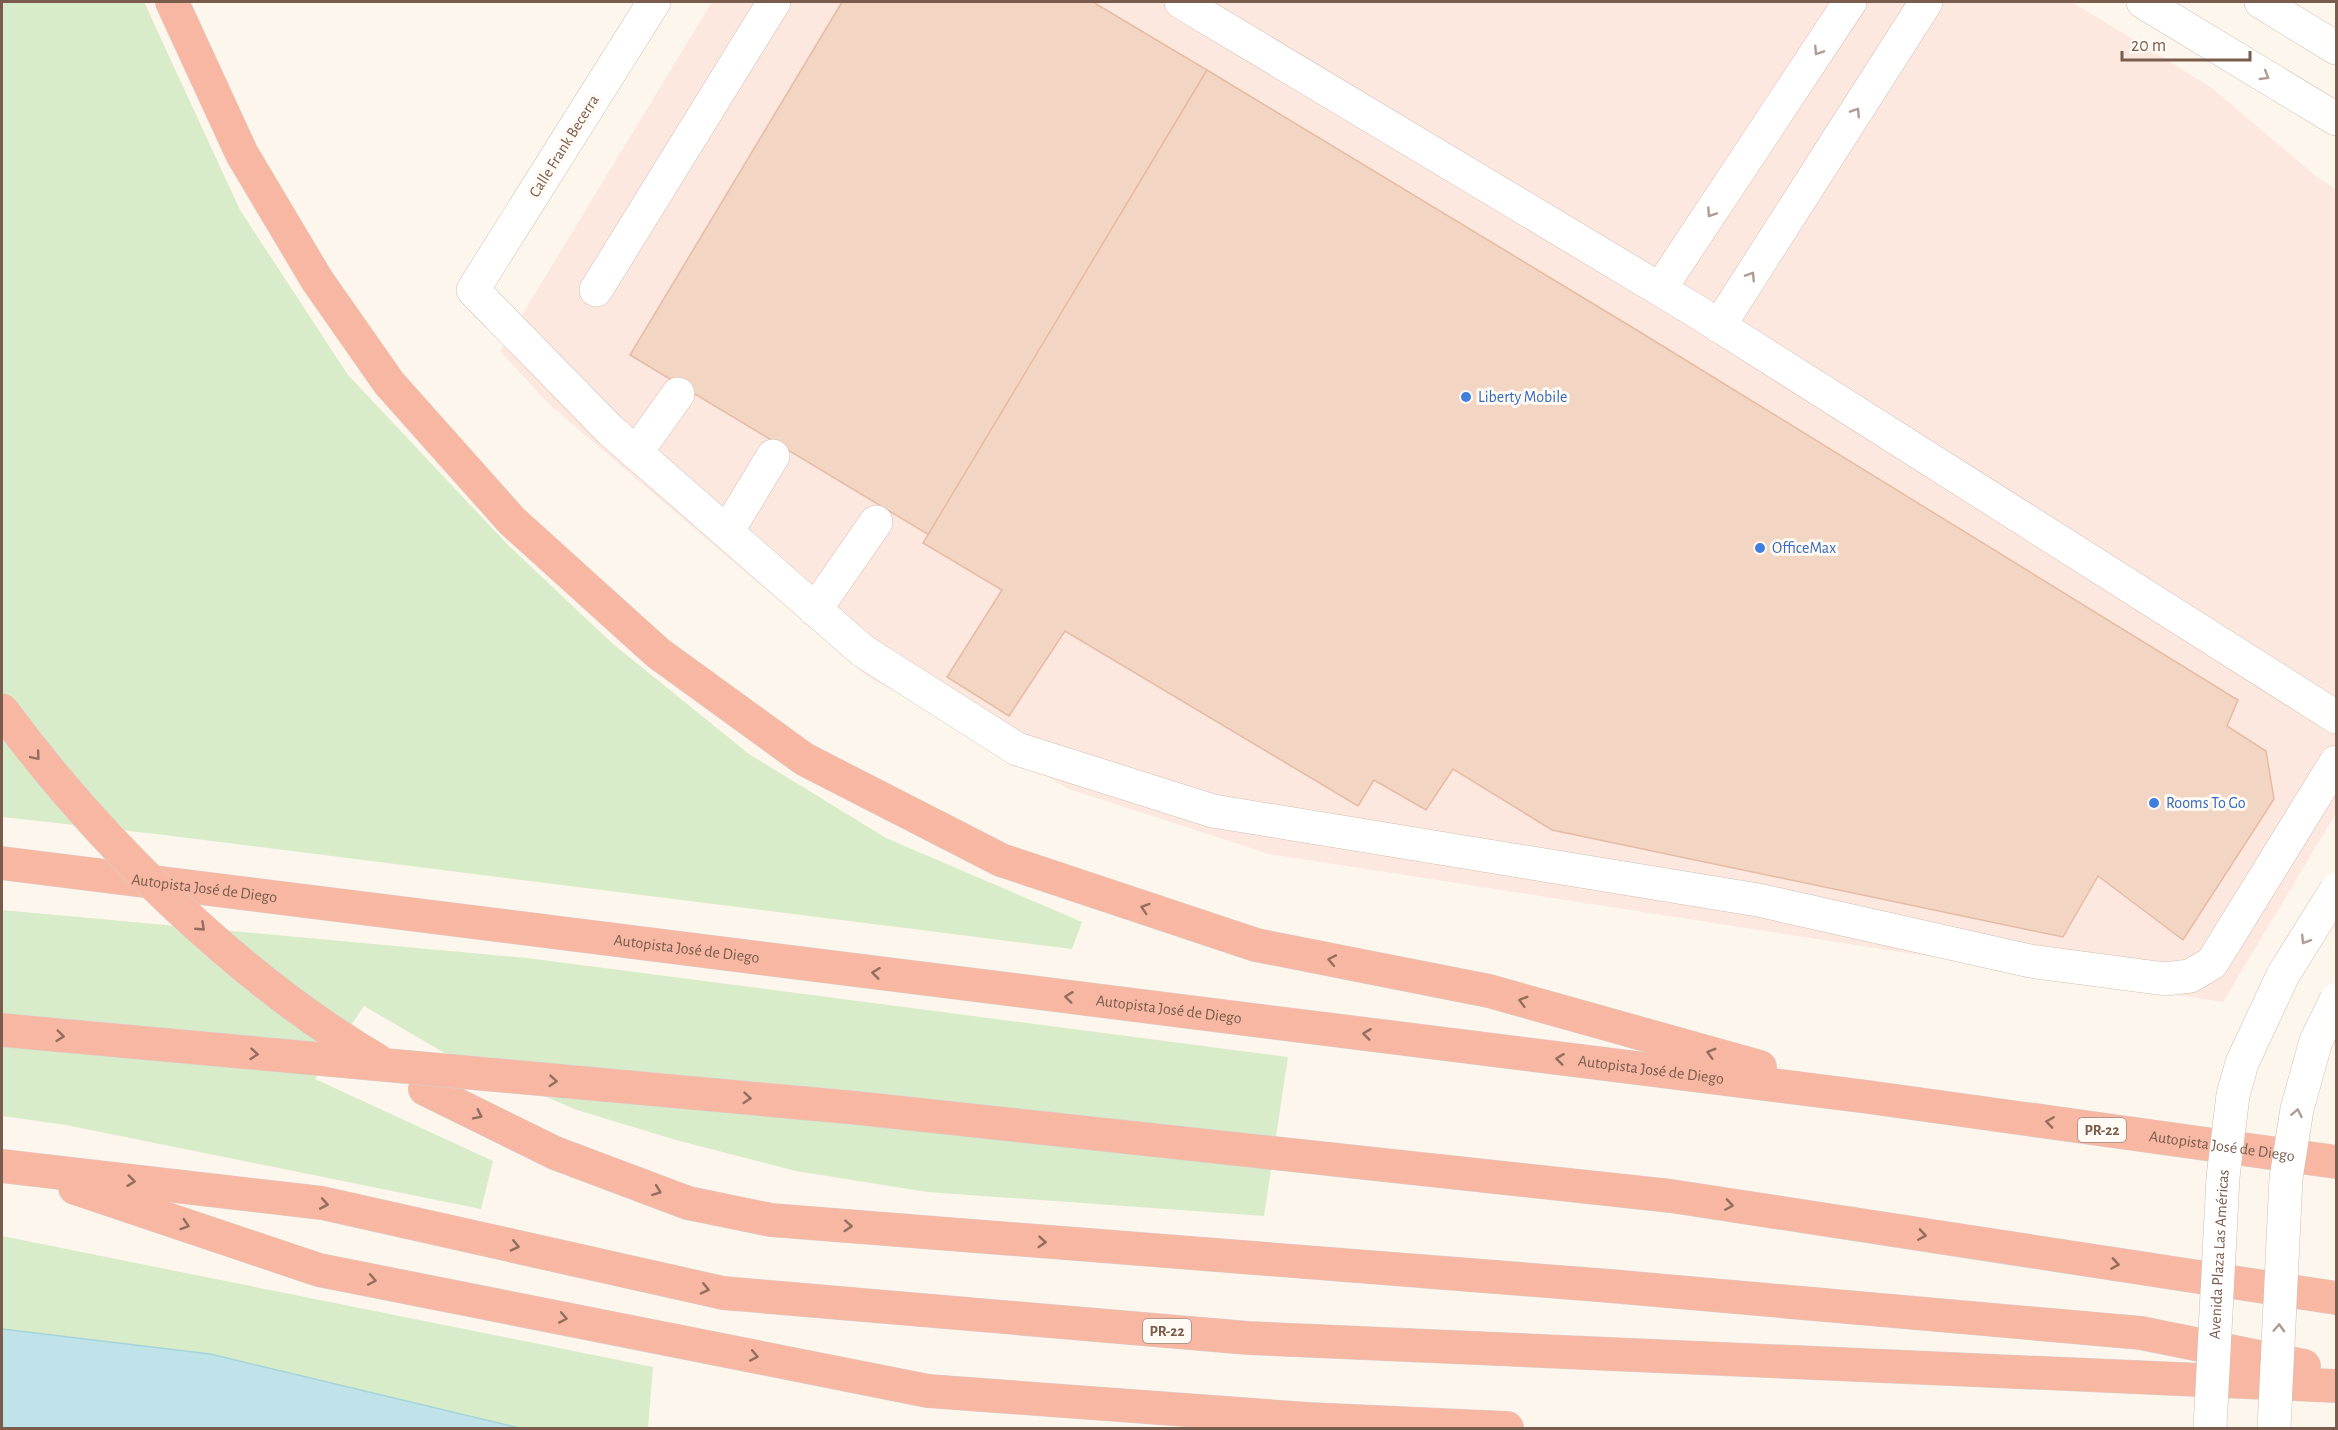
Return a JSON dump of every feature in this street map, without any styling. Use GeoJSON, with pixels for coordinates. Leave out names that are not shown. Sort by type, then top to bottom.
{"type":"FeatureCollection","features":[{"type":"Feature","properties":{"kind":"highway"},"geometry":{"type":"LineString","coordinates":[[172,2],[242,154],[317,279],[389,383],[521,529],[658,653],[804,759],[1001,860],[1256,945],[1489,991],[1868,1097]]}},
{"type":"Feature","properties":{"kind":"highway"},"geometry":{"type":"LineString","coordinates":[[2,710],[34,754],[108,838],[204,930],[296,1008],[351,1046],[425,1089],[555,1153],[688,1203],[771,1220],[1598,1285],[2142,1333],[2337,1372]]}},
{"type":"Feature","properties":{"kind":"highway","name":"Autopista José de Diego"},"geometry":{"type":"LineString","coordinates":[[2,863],[1868,1097],[2337,1162]]}},
{"type":"Feature","properties":{"kind":"highway"},"geometry":{"type":"LineString","coordinates":[[2,1030],[857,1108],[1671,1196],[2337,1298]]}},
{"type":"Feature","properties":{"kind":"highway"},"geometry":{"type":"LineString","coordinates":[[6,1166],[319,1270],[917,1388],[1308,1419],[1507,1428]]}},
{"type":"Feature","properties":{"kind":"highway","name":"PR-22"},"geometry":{"type":"LineString","coordinates":[[6,1166],[322,1203],[723,1293],[1248,1338],[2337,1386]]}},
{"type":"Feature","properties":{"kind":"street","name":"Calle Frank Becerra"},"geometry":{"type":"LineString","coordinates":[[636,453],[610,430],[473,290],[654,2]]}},
{"type":"Feature","properties":{"kind":"street"},"geometry":{"type":"LineString","coordinates":[[596,290],[774,2]]}},
{"type":"Feature","properties":{"kind":"street"},"geometry":{"type":"LineString","coordinates":[[1181,2],[1660,289],[2337,717]]}},
{"type":"Feature","properties":{"kind":"street"},"geometry":{"type":"LineString","coordinates":[[1660,289],[1850,2]]}},
{"type":"Feature","properties":{"kind":"street"},"geometry":{"type":"LineString","coordinates":[[1719,326],[1926,2]]}},
{"type":"Feature","properties":{"kind":"street"},"geometry":{"type":"LineString","coordinates":[[2143,2],[2337,119]]}},
{"type":"Feature","properties":{"kind":"street"},"geometry":{"type":"LineString","coordinates":[[2271,4],[2337,48]]}},
{"type":"Feature","properties":{"kind":"street"},"geometry":{"type":"LineString","coordinates":[[678,394],[636,453],[863,651],[1017,749],[1213,811],[1758,900],[2030,962],[2165,979],[2190,976],[2212,963],[2337,762]]}},
{"type":"Feature","properties":{"kind":"street"},"geometry":{"type":"LineString","coordinates":[[727,532],[773,456]]}},
{"type":"Feature","properties":{"kind":"street"},"geometry":{"type":"LineString","coordinates":[[815,610],[876,522]]}},
{"type":"Feature","properties":{"kind":"street","name":"Avenida Plaza Las Américas"},"geometry":{"type":"LineString","coordinates":[[2210,1428],[2223,1177],[2233,1095],[2242,1063],[2283,975],[2337,890]]}},
{"type":"Feature","properties":{"kind":"street"},"geometry":{"type":"LineString","coordinates":[[2274,1428],[2286,1178],[2297,1109],[2316,1041],[2337,1000]]}},
{"type":"Feature","properties":{"kind":"shaded area"},"geometry":{"type":"Polygon","coordinates":[[[712,2],[2072,2],[2212,88],[2318,178],[2336,189],[2336,813],[2223,1002],[1269,854],[1069,789],[867,676],[550,405],[500,351],[712,2]]]}},
{"type":"Feature","properties":{"kind":"green space"},"geometry":{"type":"Polygon","coordinates":[[[2,2],[144,2],[240,210],[348,375],[507,544],[613,644],[749,754],[886,838],[1082,922],[1072,949],[156,834],[2,817],[2,2]]]}},
{"type":"Feature","properties":{"kind":"green space"},"geometry":{"type":"Polygon","coordinates":[[[2,910],[527,958],[1288,1057],[1264,1216],[927,1192],[796,1171],[676,1140],[577,1110],[448,1055],[364,1006],[315,1079],[493,1161],[481,1209],[66,1125],[2,1116],[2,910]]]}},
{"type":"Feature","properties":{"kind":"green space"},"geometry":{"type":"Polygon","coordinates":[[[2,1236],[653,1367],[648,1428],[519,1428],[210,1354],[2,1329],[2,1236]]]}},
{"type":"Feature","properties":{"kind":"water"},"geometry":{"type":"Polygon","coordinates":[[[2,1329],[210,1354],[519,1428],[2,1428],[2,1329]]]}},
{"type":"Feature","properties":{"kind":"building"},"geometry":{"type":"Polygon","coordinates":[[[842,2],[1093,2],[1207,70],[929,535],[630,355],[842,2]]]}},
{"type":"Feature","properties":{"kind":"building"},"geometry":{"type":"Polygon","coordinates":[[[1207,70],[1635,329],[2238,700],[2227,726],[2266,751],[2274,799],[2183,940],[2098,876],[2063,937],[1552,830],[1453,769],[1426,810],[1374,780],[1358,806],[1065,631],[1009,716],[947,677],[1002,590],[923,543],[1207,70]]]}},
{"type":"Feature","properties":{"kind":"place","name":"Liberty Mobile"},"geometry":{"type":"Point","coordinates":[1466,397]}},
{"type":"Feature","properties":{"kind":"place","name":"OfficeMax"},"geometry":{"type":"Point","coordinates":[1760,548]}},
{"type":"Feature","properties":{"kind":"place","name":"Rooms To Go"},"geometry":{"type":"Point","coordinates":[2154,803]}}]}
